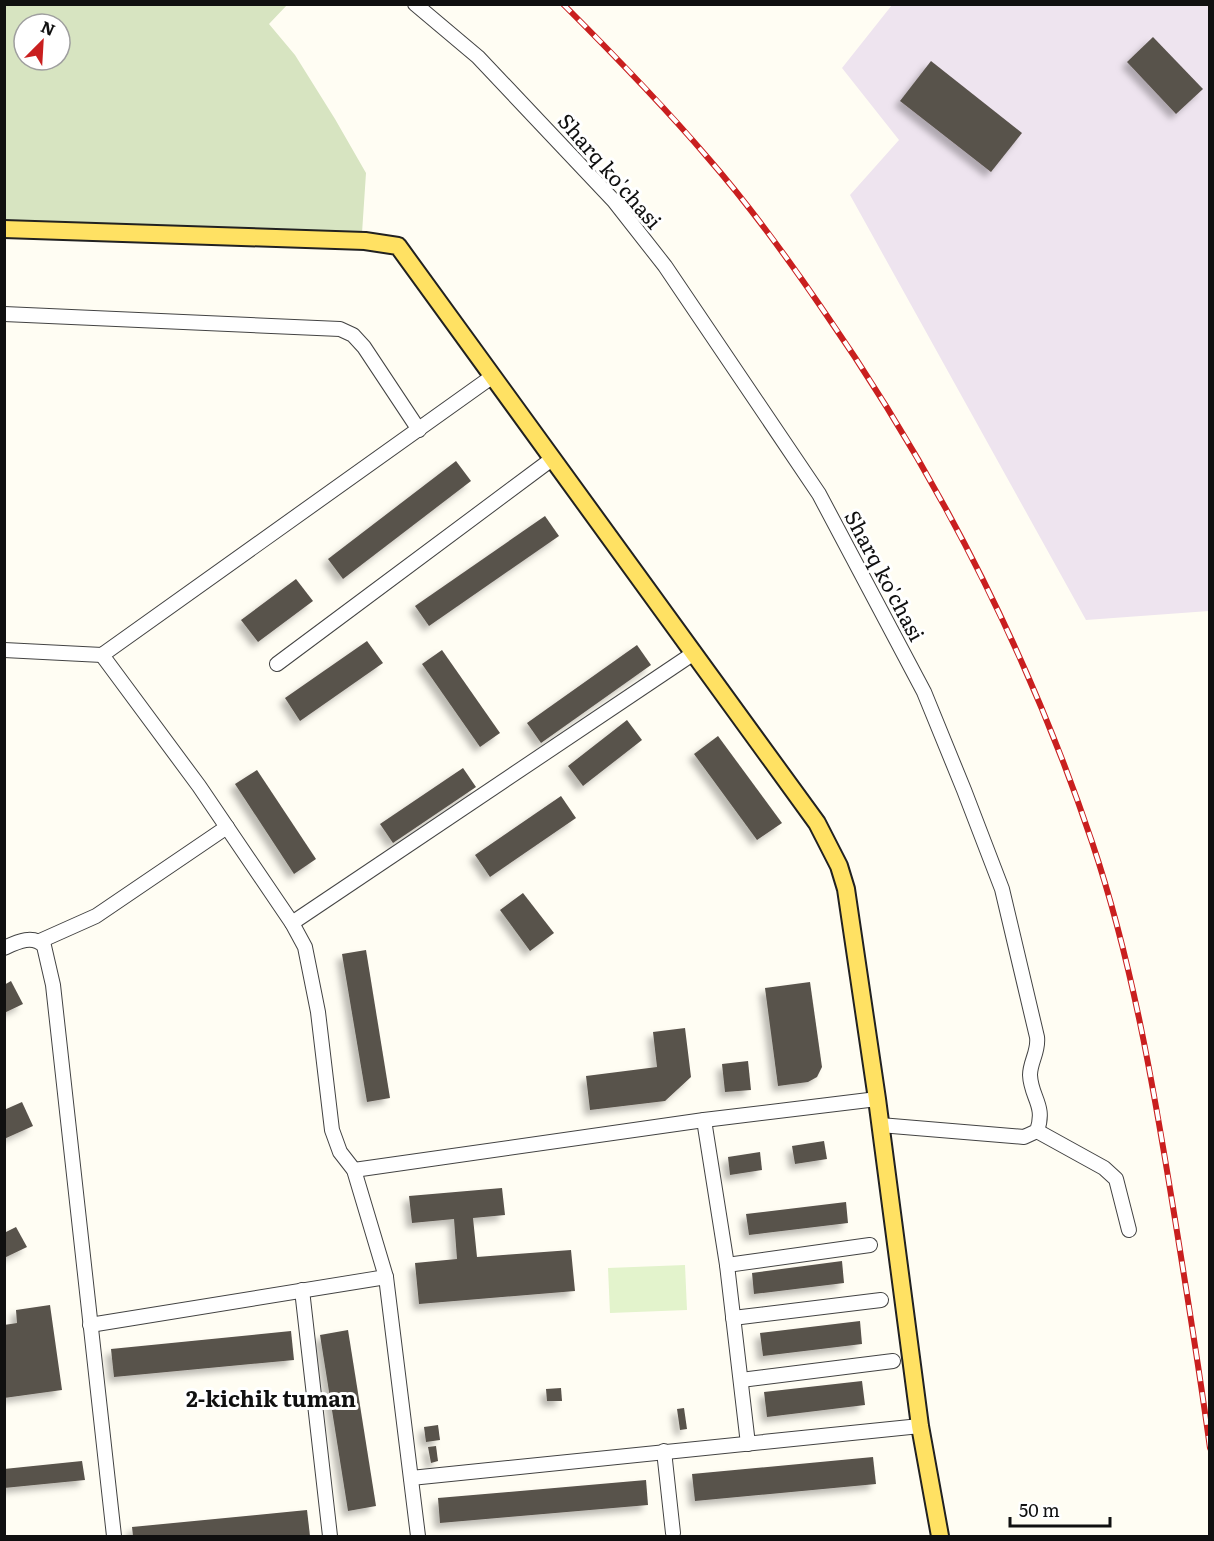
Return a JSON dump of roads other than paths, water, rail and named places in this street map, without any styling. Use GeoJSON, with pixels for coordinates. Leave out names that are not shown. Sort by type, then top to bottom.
{"type":"FeatureCollection","features":[{"type":"Feature","properties":{"kind":"main road"},"geometry":{"type":"LineString","coordinates":[[4,229],[365,241],[398,246],[817,823],[839,866],[846,889],[920,1426],[939,1536]]}},
{"type":"Feature","properties":{"kind":"street","name":"Sharq ko'chasi"},"geometry":{"type":"LineString","coordinates":[[415,4],[478,57],[614,201],[664,266],[819,494],[924,692],[1002,889],[1037,1037],[1037,1052],[1030,1072],[1040,1109],[1041,1119],[1036,1131]]}},
{"type":"Feature","properties":{"kind":"street"},"geometry":{"type":"LineString","coordinates":[[4,314],[340,329],[353,335],[364,346],[419,430]]}},
{"type":"Feature","properties":{"kind":"street"},"geometry":{"type":"LineString","coordinates":[[4,650],[102,655],[493,376]]}},
{"type":"Feature","properties":{"kind":"street"},"geometry":{"type":"LineString","coordinates":[[277,664],[552,459]]}},
{"type":"Feature","properties":{"kind":"street"},"geometry":{"type":"LineString","coordinates":[[292,923],[694,653]]}},
{"type":"Feature","properties":{"kind":"street"},"geometry":{"type":"LineString","coordinates":[[102,655],[199,786],[292,923],[305,947],[318,1012],[332,1130],[340,1152],[354,1170],[386,1277],[418,1536]]}},
{"type":"Feature","properties":{"kind":"street"},"geometry":{"type":"LineString","coordinates":[[40,941],[96,916],[227,827]]}},
{"type":"Feature","properties":{"kind":"street"},"geometry":{"type":"LineString","coordinates":[[4,948],[26,940],[40,941],[44,946],[53,985],[114,1536]]}},
{"type":"Feature","properties":{"kind":"street"},"geometry":{"type":"LineString","coordinates":[[354,1170],[704,1120],[876,1099]]}},
{"type":"Feature","properties":{"kind":"street"},"geometry":{"type":"LineString","coordinates":[[704,1120],[727,1265],[748,1444]]}},
{"type":"Feature","properties":{"kind":"street"},"geometry":{"type":"LineString","coordinates":[[880,1125],[1024,1137],[1036,1131],[1104,1168],[1116,1179],[1129,1230]]}},
{"type":"Feature","properties":{"kind":"street"},"geometry":{"type":"LineString","coordinates":[[727,1265],[870,1245]]}},
{"type":"Feature","properties":{"kind":"street"},"geometry":{"type":"LineString","coordinates":[[90,1324],[386,1277]]}},
{"type":"Feature","properties":{"kind":"street"},"geometry":{"type":"LineString","coordinates":[[303,1290],[330,1536]]}},
{"type":"Feature","properties":{"kind":"street"},"geometry":{"type":"LineString","coordinates":[[733,1318],[881,1300]]}},
{"type":"Feature","properties":{"kind":"street"},"geometry":{"type":"LineString","coordinates":[[741,1380],[892,1361]]}},
{"type":"Feature","properties":{"kind":"street"},"geometry":{"type":"LineString","coordinates":[[411,1478],[920,1426]]}},
{"type":"Feature","properties":{"kind":"street"},"geometry":{"type":"LineString","coordinates":[[664,1451],[673,1533]]}},
{"type":"Feature","properties":{"kind":"railway"},"geometry":{"type":"LineString","coordinates":[[563,4],[691,138],[767,231],[821,307],[863,369],[940,498],[1008,632],[1039,701],[1092,842],[1130,977],[1158,1115],[1210,1448]]}},
{"type":"Feature","properties":{"kind":"district","name":"2-kichik tuman"},"geometry":{"type":"Point","coordinates":[271,1397]}}]}
